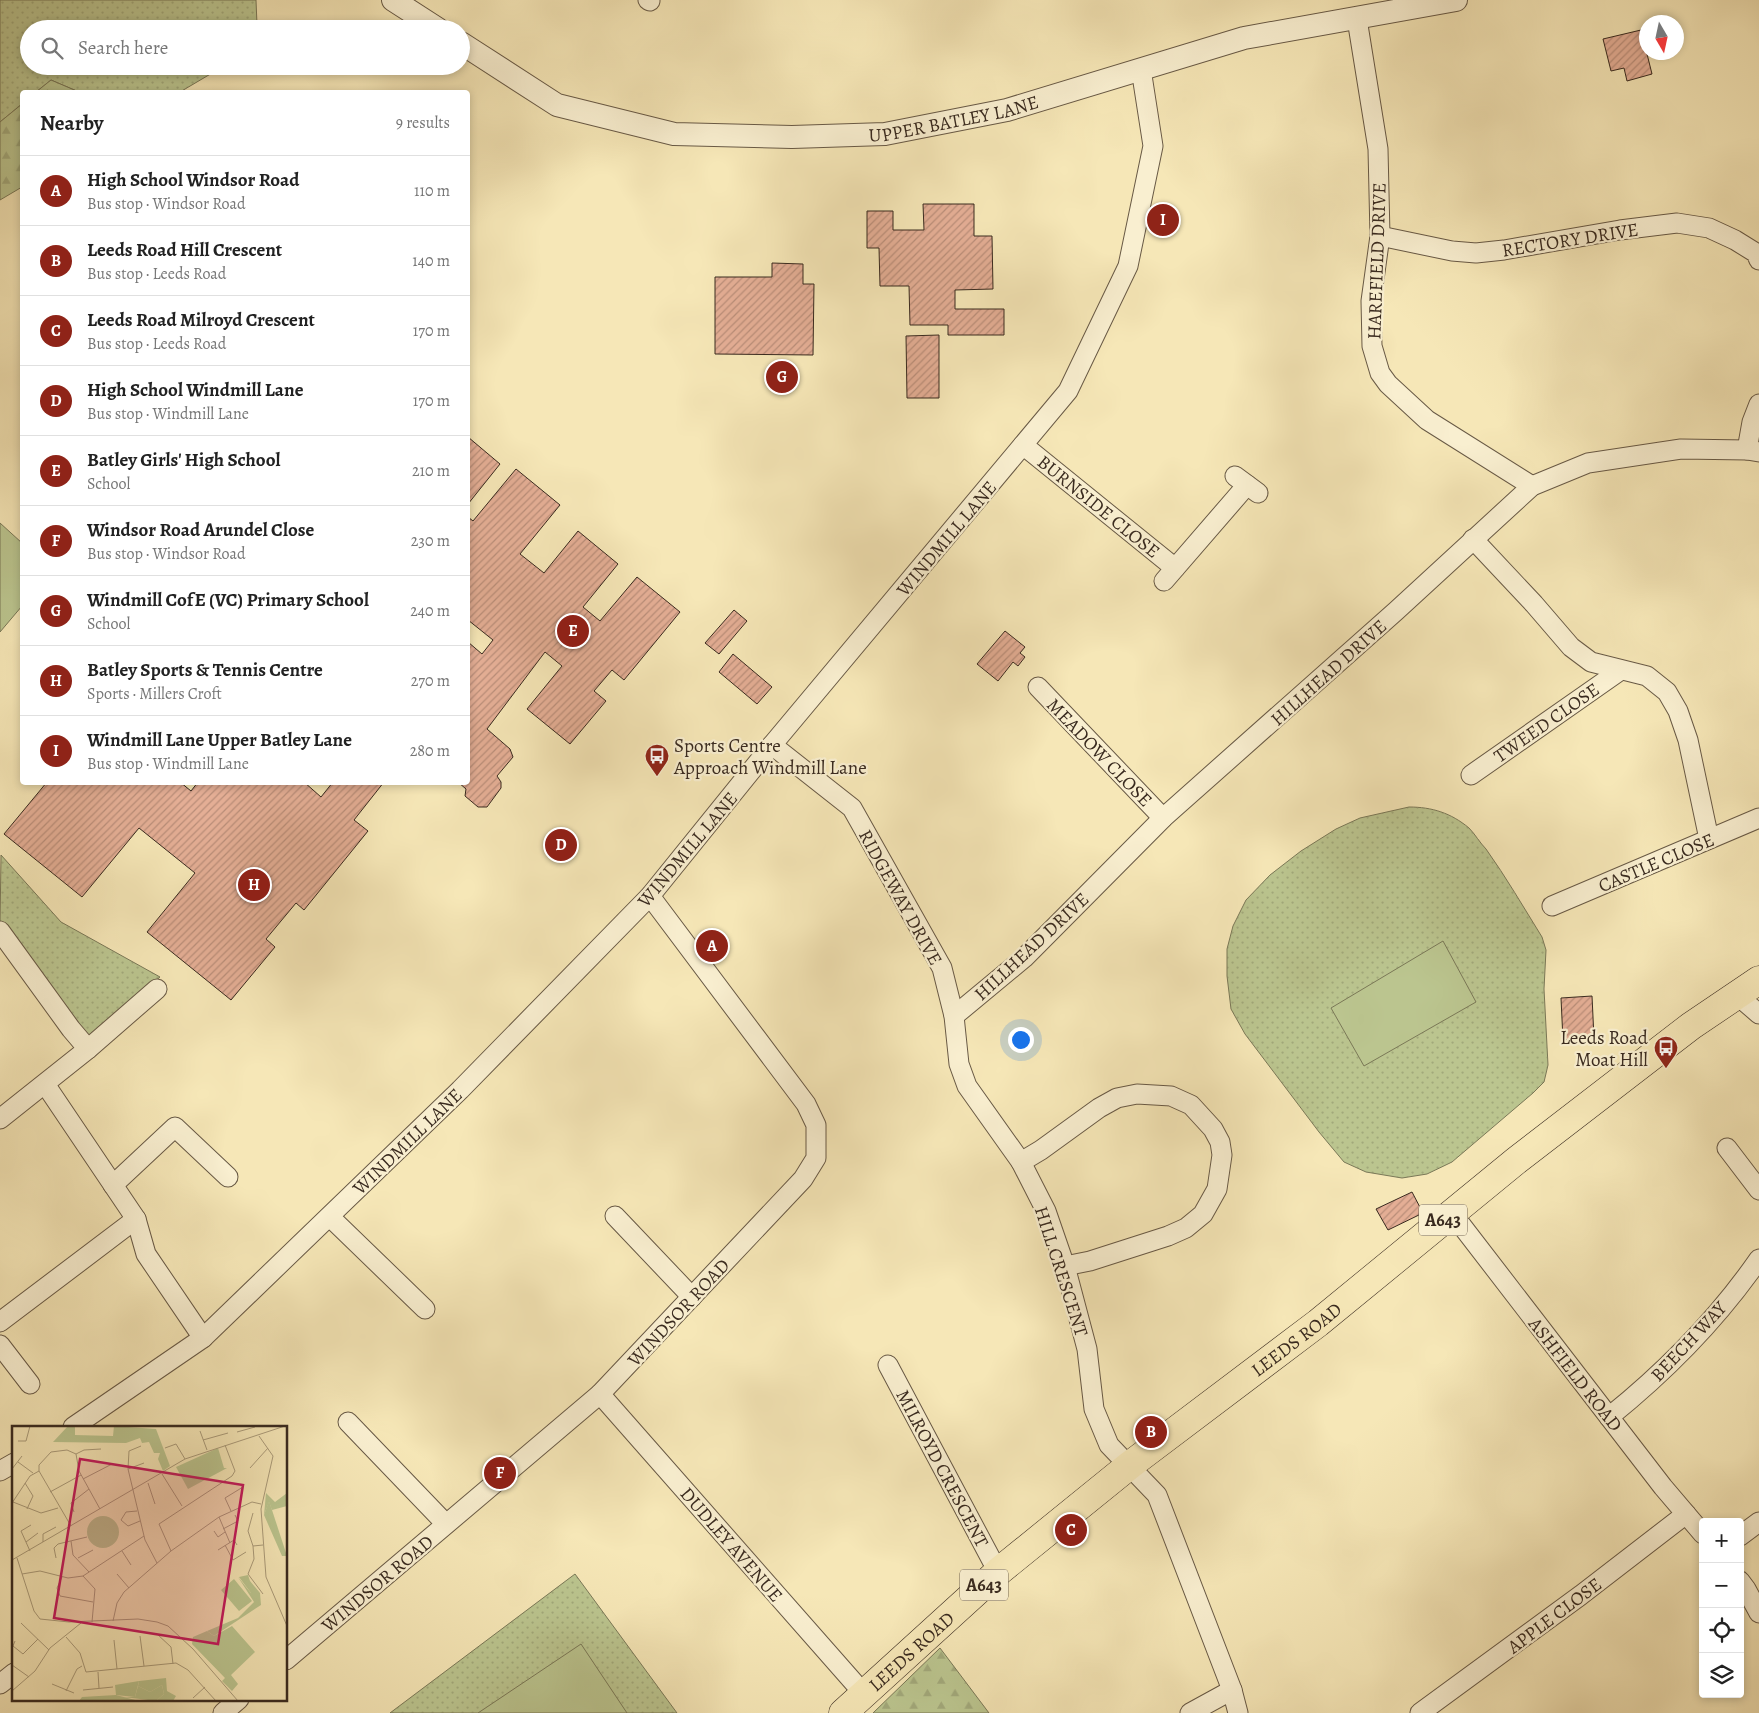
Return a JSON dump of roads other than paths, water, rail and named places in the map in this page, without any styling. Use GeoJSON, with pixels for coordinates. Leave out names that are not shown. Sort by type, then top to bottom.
{"type":"FeatureCollection","features":[{"type":"Feature","properties":{"kind":"main road","name":"LEEDS ROAD"},"geometry":{"type":"LineString","coordinates":[[843,1713],[998,1572],[1130,1465],[1318,1323],[1516,1160],[1691,1026],[1759,980]]}},
{"type":"Feature","properties":{"kind":"street"},"geometry":{"type":"LineString","coordinates":[[393,0],[424,20]]}},
{"type":"Feature","properties":{"kind":"street","name":"UPPER BATLEY LANE"},"geometry":{"type":"LineString","coordinates":[[470,50],[557,105],[674,134],[792,137],[885,134],[1007,110],[1244,38],[1456,0]]}},
{"type":"Feature","properties":{"kind":"street","name":"HAREFIELD DRIVE"},"geometry":{"type":"LineString","coordinates":[[1357,19],[1378,149],[1380,236],[1371,301],[1372,346],[1380,373],[1393,389],[1426,420],[1532,486]]}},
{"type":"Feature","properties":{"kind":"street","name":"WINDMILL LANE"},"geometry":{"type":"LineString","coordinates":[[82,1425],[203,1338],[460,1090],[650,896],[772,745],[1068,391],[1128,266],[1153,146],[1141,69]]}},
{"type":"Feature","properties":{"kind":"street","name":"RECTORY DRIVE"},"geometry":{"type":"LineString","coordinates":[[1380,236],[1452,251],[1476,253],[1620,230],[1678,223],[1709,228],[1735,240],[1758,255]]}},
{"type":"Feature","properties":{"kind":"street"},"geometry":{"type":"LineString","coordinates":[[1753,451],[1752,422],[1759,404]]}},
{"type":"Feature","properties":{"kind":"street","name":"BURNSIDE CLOSE"},"geometry":{"type":"LineString","coordinates":[[1023,445],[1170,575],[1247,484]]}},
{"type":"Feature","properties":{"kind":"street","name":"HILLHEAD DRIVE"},"geometry":{"type":"LineString","coordinates":[[954,1016],[1024,958],[1163,818],[1396,611],[1532,486],[1588,464],[1681,449],[1753,451]]}},
{"type":"Feature","properties":{"kind":"street"},"geometry":{"type":"LineString","coordinates":[[1473,539],[1571,647],[1591,662],[1647,676],[1667,692],[1678,711],[1688,740],[1709,839]]}},
{"type":"Feature","properties":{"kind":"street","name":"TWEED CLOSE"},"geometry":{"type":"LineString","coordinates":[[1471,775],[1621,670]]}},
{"type":"Feature","properties":{"kind":"street","name":"MEADOW CLOSE"},"geometry":{"type":"LineString","coordinates":[[1038,687],[1163,818]]}},
{"type":"Feature","properties":{"kind":"street","name":"RIDGEWAY DRIVE"},"geometry":{"type":"LineString","coordinates":[[772,745],[852,808],[942,968],[954,1016],[958,1064],[967,1086]]}},
{"type":"Feature","properties":{"kind":"street","name":"CASTLE CLOSE"},"geometry":{"type":"LineString","coordinates":[[1552,906],[1759,818]]}},
{"type":"Feature","properties":{"kind":"street","name":"WINDSOR ROAD"},"geometry":{"type":"LineString","coordinates":[[288,1658],[600,1394],[804,1180],[816,1158],[816,1126],[806,1104],[650,896]]}},
{"type":"Feature","properties":{"kind":"street"},"geometry":{"type":"LineString","coordinates":[[0,931],[88,1049]]}},
{"type":"Feature","properties":{"kind":"street"},"geometry":{"type":"LineString","coordinates":[[0,1119],[88,1049],[156,989]]}},
{"type":"Feature","properties":{"kind":"street"},"geometry":{"type":"LineString","coordinates":[[1737,995],[1759,1014]]}},
{"type":"Feature","properties":{"kind":"street"},"geometry":{"type":"LineString","coordinates":[[45,1084],[136,1219],[146,1254],[203,1338]]}},
{"type":"Feature","properties":{"kind":"street","name":"HILL CRESCENT"},"geometry":{"type":"LineString","coordinates":[[967,1086],[1021,1162],[1046,1211],[1065,1266],[1087,1349],[1094,1409],[1109,1445],[1157,1495],[1232,1690],[1238,1713]]}},
{"type":"Feature","properties":{"kind":"street"},"geometry":{"type":"LineString","coordinates":[[1021,1162],[1041,1150],[1099,1108],[1118,1098],[1137,1094],[1171,1096],[1190,1105],[1212,1129],[1220,1142],[1222,1155],[1217,1188],[1203,1214],[1186,1228],[1160,1239],[1090,1261],[1065,1266]]}},
{"type":"Feature","properties":{"kind":"street"},"geometry":{"type":"LineString","coordinates":[[112,1185],[175,1127],[228,1177]]}},
{"type":"Feature","properties":{"kind":"street"},"geometry":{"type":"LineString","coordinates":[[1727,1148],[1759,1190]]}},
{"type":"Feature","properties":{"kind":"street","name":"ASHFIELD ROAD"},"geometry":{"type":"LineString","coordinates":[[1452,1213],[1609,1417],[1699,1529]]}},
{"type":"Feature","properties":{"kind":"street"},"geometry":{"type":"LineString","coordinates":[[615,1216],[692,1297]]}},
{"type":"Feature","properties":{"kind":"street"},"geometry":{"type":"LineString","coordinates":[[330,1217],[425,1309]]}},
{"type":"Feature","properties":{"kind":"street"},"geometry":{"type":"LineString","coordinates":[[0,1322],[136,1219]]}},
{"type":"Feature","properties":{"kind":"street","name":"BEECH WAY"},"geometry":{"type":"LineString","coordinates":[[1609,1417],[1634,1397],[1688,1346],[1745,1280],[1759,1260]]}},
{"type":"Feature","properties":{"kind":"street"},"geometry":{"type":"LineString","coordinates":[[0,1345],[30,1384]]}},
{"type":"Feature","properties":{"kind":"street","name":"MILROYD CRESCENT"},"geometry":{"type":"LineString","coordinates":[[888,1365],[998,1572]]}},
{"type":"Feature","properties":{"kind":"street","name":"DUDLEY AVENUE"},"geometry":{"type":"LineString","coordinates":[[600,1394],[864,1694]]}},
{"type":"Feature","properties":{"kind":"street"},"geometry":{"type":"LineString","coordinates":[[348,1422],[446,1524]]}},
{"type":"Feature","properties":{"kind":"street"},"geometry":{"type":"LineString","coordinates":[[0,1471],[12,1464]]}},
{"type":"Feature","properties":{"kind":"street","name":"APPLE CLOSE"},"geometry":{"type":"LineString","coordinates":[[1420,1713],[1581,1595],[1686,1514]]}},
{"type":"Feature","properties":{"kind":"street"},"geometry":{"type":"LineString","coordinates":[[1744,1533],[1759,1522]]}},
{"type":"Feature","properties":{"kind":"street"},"geometry":{"type":"LineString","coordinates":[[1744,1586],[1759,1614]]}},
{"type":"Feature","properties":{"kind":"street"},"geometry":{"type":"LineString","coordinates":[[0,1684],[12,1675]]}},
{"type":"Feature","properties":{"kind":"street"},"geometry":{"type":"LineString","coordinates":[[1190,1713],[1232,1690]]}},
{"type":"Feature","properties":{"kind":"street"},"geometry":{"type":"LineString","coordinates":[[223,1713],[238,1700]]}},
{"type":"Feature","properties":{"kind":"place","name":"Windmill Lane Upper Batley Lane"},"geometry":{"type":"Point","coordinates":[1163,220]}},
{"type":"Feature","properties":{"kind":"place","name":"Windmill CofE (VC) Primary School"},"geometry":{"type":"Point","coordinates":[782,377]}},
{"type":"Feature","properties":{"kind":"place","name":"Batley Girls' High School"},"geometry":{"type":"Point","coordinates":[573,631]}},
{"type":"Feature","properties":{"kind":"place","name":"Sports Centre Approach Windmill Lane"},"geometry":{"type":"Point","coordinates":[657,777]}},
{"type":"Feature","properties":{"kind":"place","name":"High School Windmill Lane"},"geometry":{"type":"Point","coordinates":[561,845]}},
{"type":"Feature","properties":{"kind":"place","name":"Batley Sports & Tennis Centre"},"geometry":{"type":"Point","coordinates":[254,885]}},
{"type":"Feature","properties":{"kind":"place","name":"High School Windsor Road"},"geometry":{"type":"Point","coordinates":[712,946]}},
{"type":"Feature","properties":{"kind":"place","name":"Leeds Road Moat Hill"},"geometry":{"type":"Point","coordinates":[1666,1069]}},
{"type":"Feature","properties":{"kind":"place","name":"Leeds Road Hill Crescent"},"geometry":{"type":"Point","coordinates":[1151,1432]}},
{"type":"Feature","properties":{"kind":"place","name":"Windsor Road Arundel Close"},"geometry":{"type":"Point","coordinates":[500,1473]}},
{"type":"Feature","properties":{"kind":"place","name":"Leeds Road Milroyd Crescent"},"geometry":{"type":"Point","coordinates":[1071,1530]}}]}
